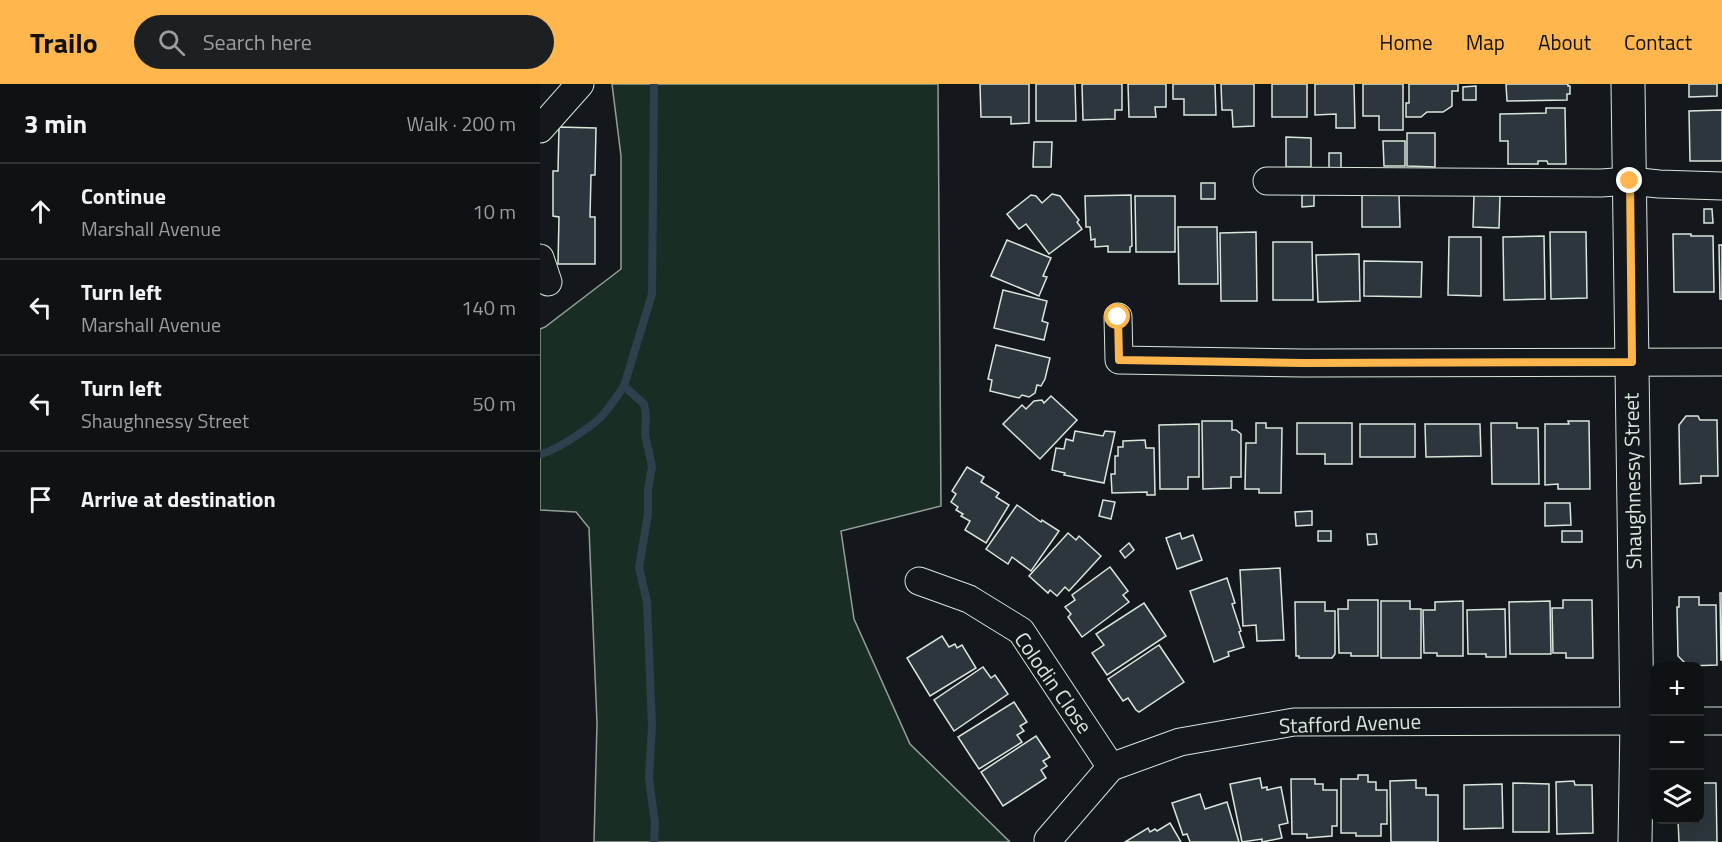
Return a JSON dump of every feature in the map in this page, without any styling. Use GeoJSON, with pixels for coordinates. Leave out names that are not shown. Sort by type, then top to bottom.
{"type":"FeatureCollection","features":[{"type":"Feature","properties":{"kind":"main road","name":"Shaughnessy Street"},"geometry":{"type":"LineString","coordinates":[[1628,84],[1632,362],[1646,721],[1635,842]]}},
{"type":"Feature","properties":{"kind":"street"},"geometry":{"type":"LineString","coordinates":[[540,129],[580,84]]}},
{"type":"Feature","properties":{"kind":"street"},"geometry":{"type":"LineString","coordinates":[[1268,181],[1601,183],[1630,181],[1722,186]]}},
{"type":"Feature","properties":{"kind":"street"},"geometry":{"type":"LineString","coordinates":[[1118,317],[1119,360],[1292,363],[1722,362]]}},
{"type":"Feature","properties":{"kind":"street","name":"Colodin Close"},"geometry":{"type":"LineString","coordinates":[[919,581],[969,599],[1021,631],[1112,767]]}},
{"type":"Feature","properties":{"kind":"street","name":"Stafford Avenue"},"geometry":{"type":"LineString","coordinates":[[1048,840],[1112,767],[1180,742],[1294,722],[1646,721]]}},
{"type":"Feature","properties":{"kind":"street"},"geometry":{"type":"LineString","coordinates":[[1704,721],[1722,721]]}},
{"type":"Feature","properties":{"kind":"green space"},"geometry":{"type":"Polygon","coordinates":[[[612,84],[938,84],[941,506],[841,531],[854,619],[910,744],[1010,842],[594,842],[597,723],[589,528],[576,512],[540,510],[540,329],[621,269],[621,156],[612,84]]]}},
{"type":"Feature","properties":{"kind":"building"},"geometry":{"type":"Polygon","coordinates":[[[980,84],[1029,84],[1029,123],[1011,124],[1011,117],[981,117],[980,84]]]}},
{"type":"Feature","properties":{"kind":"building"},"geometry":{"type":"Polygon","coordinates":[[[1036,84],[1075,84],[1076,121],[1036,121],[1036,84]]]}},
{"type":"Feature","properties":{"kind":"building"},"geometry":{"type":"Polygon","coordinates":[[[1082,84],[1122,84],[1122,110],[1115,110],[1115,119],[1083,120],[1082,84]]]}},
{"type":"Feature","properties":{"kind":"building"},"geometry":{"type":"Polygon","coordinates":[[[1128,84],[1166,84],[1166,107],[1155,107],[1156,117],[1129,117],[1128,84]]]}},
{"type":"Feature","properties":{"kind":"building"},"geometry":{"type":"Polygon","coordinates":[[[1173,84],[1215,84],[1216,115],[1184,115],[1184,99],[1173,99],[1173,84]]]}},
{"type":"Feature","properties":{"kind":"building"},"geometry":{"type":"Polygon","coordinates":[[[1221,84],[1254,84],[1254,126],[1233,127],[1232,110],[1222,110],[1221,84]]]}},
{"type":"Feature","properties":{"kind":"building"},"geometry":{"type":"Polygon","coordinates":[[[1272,84],[1307,84],[1307,117],[1272,117],[1272,84]]]}},
{"type":"Feature","properties":{"kind":"building"},"geometry":{"type":"Polygon","coordinates":[[[1315,84],[1354,84],[1355,128],[1336,128],[1336,114],[1315,115],[1315,84]]]}},
{"type":"Feature","properties":{"kind":"building"},"geometry":{"type":"Polygon","coordinates":[[[1363,84],[1403,84],[1403,130],[1379,130],[1379,116],[1363,116],[1363,84]]]}},
{"type":"Feature","properties":{"kind":"building"},"geometry":{"type":"Polygon","coordinates":[[[1409,84],[1458,84],[1458,91],[1452,91],[1452,106],[1443,112],[1427,112],[1421,117],[1406,117],[1409,84]]]}},
{"type":"Feature","properties":{"kind":"building"},"geometry":{"type":"Polygon","coordinates":[[[1506,84],[1568,84],[1570,94],[1567,94],[1567,100],[1507,101],[1506,84]]]}},
{"type":"Feature","properties":{"kind":"building"},"geometry":{"type":"Polygon","coordinates":[[[1689,84],[1717,84],[1717,96],[1689,97],[1689,84]]]}},
{"type":"Feature","properties":{"kind":"building"},"geometry":{"type":"Polygon","coordinates":[[[1476,86],[1476,100],[1463,100],[1463,87],[1476,86]]]}},
{"type":"Feature","properties":{"kind":"building"},"geometry":{"type":"Polygon","coordinates":[[[1546,108],[1565,108],[1566,164],[1548,164],[1547,161],[1538,161],[1538,164],[1508,164],[1508,141],[1500,141],[1500,114],[1546,113],[1546,108]]]}},
{"type":"Feature","properties":{"kind":"building"},"geometry":{"type":"Polygon","coordinates":[[[1722,110],[1722,161],[1690,161],[1689,111],[1722,110]]]}},
{"type":"Feature","properties":{"kind":"building"},"geometry":{"type":"Polygon","coordinates":[[[559,127],[596,128],[595,175],[591,175],[590,217],[595,217],[595,264],[558,264],[559,217],[553,216],[553,171],[558,171],[559,127]]]}},
{"type":"Feature","properties":{"kind":"building"},"geometry":{"type":"Polygon","coordinates":[[[1407,133],[1435,133],[1435,167],[1407,166],[1407,133]]]}},
{"type":"Feature","properties":{"kind":"building"},"geometry":{"type":"Polygon","coordinates":[[[1286,137],[1311,138],[1311,167],[1286,167],[1286,137]]]}},
{"type":"Feature","properties":{"kind":"building"},"geometry":{"type":"Polygon","coordinates":[[[1383,141],[1405,141],[1405,166],[1384,166],[1383,141]]]}},
{"type":"Feature","properties":{"kind":"building"},"geometry":{"type":"Polygon","coordinates":[[[1034,142],[1052,142],[1051,167],[1033,167],[1034,142]]]}},
{"type":"Feature","properties":{"kind":"building"},"geometry":{"type":"Polygon","coordinates":[[[1329,153],[1341,153],[1341,168],[1329,168],[1329,153]]]}},
{"type":"Feature","properties":{"kind":"building"},"geometry":{"type":"Polygon","coordinates":[[[1201,183],[1215,183],[1215,199],[1201,199],[1201,183]]]}},
{"type":"Feature","properties":{"kind":"building"},"geometry":{"type":"Polygon","coordinates":[[[1052,194],[1060,196],[1079,220],[1077,222],[1082,229],[1049,254],[1026,224],[1019,229],[1007,214],[1031,195],[1036,196],[1042,203],[1052,194]]]}},
{"type":"Feature","properties":{"kind":"building"},"geometry":{"type":"Polygon","coordinates":[[[1314,194],[1314,206],[1302,207],[1302,195],[1314,194]]]}},
{"type":"Feature","properties":{"kind":"building"},"geometry":{"type":"Polygon","coordinates":[[[1399,194],[1400,227],[1362,227],[1362,195],[1399,194]]]}},
{"type":"Feature","properties":{"kind":"building"},"geometry":{"type":"Polygon","coordinates":[[[1131,195],[1132,246],[1130,252],[1108,252],[1108,246],[1095,247],[1095,239],[1091,240],[1090,227],[1086,227],[1085,196],[1131,195]]]}},
{"type":"Feature","properties":{"kind":"building"},"geometry":{"type":"Polygon","coordinates":[[[1474,195],[1500,196],[1499,228],[1473,227],[1474,195]]]}},
{"type":"Feature","properties":{"kind":"building"},"geometry":{"type":"Polygon","coordinates":[[[1135,196],[1175,196],[1175,252],[1136,252],[1135,196]]]}},
{"type":"Feature","properties":{"kind":"building"},"geometry":{"type":"Polygon","coordinates":[[[1704,209],[1712,209],[1713,223],[1704,223],[1704,209]]]}},
{"type":"Feature","properties":{"kind":"building"},"geometry":{"type":"Polygon","coordinates":[[[1178,227],[1217,227],[1218,284],[1179,284],[1178,227]]]}},
{"type":"Feature","properties":{"kind":"building"},"geometry":{"type":"Polygon","coordinates":[[[1256,232],[1257,301],[1221,301],[1220,233],[1256,232]]]}},
{"type":"Feature","properties":{"kind":"building"},"geometry":{"type":"Polygon","coordinates":[[[1550,232],[1586,232],[1587,298],[1551,299],[1550,232]]]}},
{"type":"Feature","properties":{"kind":"building"},"geometry":{"type":"Polygon","coordinates":[[[1673,234],[1713,236],[1714,292],[1674,292],[1673,234]]]}},
{"type":"Feature","properties":{"kind":"building"},"geometry":{"type":"Polygon","coordinates":[[[1544,236],[1545,299],[1504,300],[1503,237],[1544,236]]]}},
{"type":"Feature","properties":{"kind":"building"},"geometry":{"type":"Polygon","coordinates":[[[1449,237],[1481,237],[1481,296],[1448,295],[1449,237]]]}},
{"type":"Feature","properties":{"kind":"building"},"geometry":{"type":"Polygon","coordinates":[[[1007,240],[1051,258],[1043,276],[1047,277],[1039,296],[991,276],[1007,240]]]}},
{"type":"Feature","properties":{"kind":"building"},"geometry":{"type":"Polygon","coordinates":[[[1273,242],[1312,242],[1313,300],[1273,300],[1273,242]]]}},
{"type":"Feature","properties":{"kind":"building"},"geometry":{"type":"Polygon","coordinates":[[[1719,245],[1722,245],[1722,299],[1720,299],[1719,245]]]}},
{"type":"Feature","properties":{"kind":"building"},"geometry":{"type":"Polygon","coordinates":[[[1359,254],[1360,301],[1318,302],[1316,255],[1359,254]]]}},
{"type":"Feature","properties":{"kind":"building"},"geometry":{"type":"Polygon","coordinates":[[[1364,261],[1422,262],[1421,297],[1364,296],[1364,261]]]}},
{"type":"Feature","properties":{"kind":"building"},"geometry":{"type":"Polygon","coordinates":[[[1003,290],[1047,301],[1042,321],[1048,323],[1044,340],[994,328],[1003,290]]]}},
{"type":"Feature","properties":{"kind":"building"},"geometry":{"type":"Polygon","coordinates":[[[996,345],[1050,358],[1045,379],[1041,386],[1037,385],[1035,393],[1029,397],[1022,395],[1019,398],[990,391],[992,380],[988,379],[996,345]]]}},
{"type":"Feature","properties":{"kind":"building"},"geometry":{"type":"Polygon","coordinates":[[[1051,396],[1077,420],[1040,459],[1003,424],[1022,405],[1026,409],[1034,401],[1042,400],[1044,403],[1051,396]]]}},
{"type":"Feature","properties":{"kind":"building"},"geometry":{"type":"Polygon","coordinates":[[[1686,416],[1698,416],[1700,420],[1717,420],[1718,476],[1701,476],[1701,483],[1680,484],[1679,425],[1686,416]]]}},
{"type":"Feature","properties":{"kind":"building"},"geometry":{"type":"Polygon","coordinates":[[[1202,421],[1232,421],[1232,430],[1241,434],[1241,477],[1231,477],[1231,488],[1203,489],[1202,421]]]}},
{"type":"Feature","properties":{"kind":"building"},"geometry":{"type":"Polygon","coordinates":[[[1568,421],[1589,421],[1590,489],[1558,489],[1558,484],[1545,485],[1545,424],[1569,424],[1568,421]]]}},
{"type":"Feature","properties":{"kind":"building"},"geometry":{"type":"Polygon","coordinates":[[[1256,423],[1266,423],[1266,428],[1282,428],[1281,493],[1259,493],[1259,489],[1245,489],[1246,443],[1256,443],[1256,423]]]}},
{"type":"Feature","properties":{"kind":"building"},"geometry":{"type":"Polygon","coordinates":[[[1297,423],[1352,423],[1352,464],[1325,464],[1325,454],[1297,454],[1297,423]]]}},
{"type":"Feature","properties":{"kind":"building"},"geometry":{"type":"Polygon","coordinates":[[[1491,423],[1517,423],[1517,428],[1538,428],[1539,484],[1492,484],[1491,423]]]}},
{"type":"Feature","properties":{"kind":"building"},"geometry":{"type":"Polygon","coordinates":[[[1199,424],[1199,477],[1188,477],[1188,489],[1160,489],[1159,425],[1199,424]]]}},
{"type":"Feature","properties":{"kind":"building"},"geometry":{"type":"Polygon","coordinates":[[[1360,424],[1415,424],[1415,457],[1360,457],[1360,424]]]}},
{"type":"Feature","properties":{"kind":"building"},"geometry":{"type":"Polygon","coordinates":[[[1425,424],[1480,424],[1481,456],[1426,457],[1425,424]]]}},
{"type":"Feature","properties":{"kind":"building"},"geometry":{"type":"Polygon","coordinates":[[[1075,431],[1103,436],[1105,431],[1115,432],[1104,483],[1064,475],[1065,473],[1052,470],[1056,448],[1064,449],[1066,439],[1073,441],[1075,431]]]}},
{"type":"Feature","properties":{"kind":"building"},"geometry":{"type":"Polygon","coordinates":[[[1145,440],[1146,448],[1154,448],[1155,495],[1147,495],[1147,492],[1112,493],[1111,474],[1115,474],[1115,456],[1118,456],[1118,447],[1123,447],[1123,441],[1145,440]]]}},
{"type":"Feature","properties":{"kind":"building"},"geometry":{"type":"Polygon","coordinates":[[[967,467],[984,477],[981,482],[999,493],[996,497],[1009,505],[986,543],[965,530],[970,521],[961,516],[963,514],[956,510],[958,507],[951,502],[956,494],[952,491],[967,467]]]}},
{"type":"Feature","properties":{"kind":"building"},"geometry":{"type":"Polygon","coordinates":[[[1103,500],[1115,502],[1111,519],[1099,516],[1103,500]]]}},
{"type":"Feature","properties":{"kind":"building"},"geometry":{"type":"Polygon","coordinates":[[[1545,503],[1570,503],[1571,525],[1545,526],[1545,503]]]}},
{"type":"Feature","properties":{"kind":"building"},"geometry":{"type":"Polygon","coordinates":[[[1017,505],[1041,522],[1042,520],[1059,531],[1031,571],[1012,557],[1008,564],[986,549],[1017,505]]]}},
{"type":"Feature","properties":{"kind":"building"},"geometry":{"type":"Polygon","coordinates":[[[1312,511],[1312,525],[1296,526],[1295,512],[1312,511]]]}},
{"type":"Feature","properties":{"kind":"building"},"geometry":{"type":"Polygon","coordinates":[[[1318,531],[1331,531],[1331,541],[1318,541],[1318,531]]]}},
{"type":"Feature","properties":{"kind":"building"},"geometry":{"type":"Polygon","coordinates":[[[1562,531],[1582,531],[1582,542],[1562,542],[1562,531]]]}},
{"type":"Feature","properties":{"kind":"building"},"geometry":{"type":"Polygon","coordinates":[[[1068,533],[1076,540],[1079,536],[1101,556],[1069,591],[1065,587],[1057,596],[1050,590],[1048,593],[1029,576],[1068,533]]]}},
{"type":"Feature","properties":{"kind":"building"},"geometry":{"type":"Polygon","coordinates":[[[1180,533],[1182,539],[1193,535],[1202,560],[1177,569],[1166,538],[1180,533]]]}},
{"type":"Feature","properties":{"kind":"building"},"geometry":{"type":"Polygon","coordinates":[[[1367,534],[1376,534],[1377,544],[1368,545],[1367,534]]]}},
{"type":"Feature","properties":{"kind":"building"},"geometry":{"type":"Polygon","coordinates":[[[1129,543],[1134,550],[1125,558],[1120,551],[1129,543]]]}},
{"type":"Feature","properties":{"kind":"building"},"geometry":{"type":"Polygon","coordinates":[[[1110,567],[1128,591],[1123,595],[1129,602],[1082,637],[1068,617],[1071,614],[1065,607],[1075,600],[1072,595],[1110,567]]]}},
{"type":"Feature","properties":{"kind":"building"},"geometry":{"type":"Polygon","coordinates":[[[1280,568],[1284,640],[1257,641],[1256,625],[1243,626],[1240,570],[1280,568]]]}},
{"type":"Feature","properties":{"kind":"building"},"geometry":{"type":"Polygon","coordinates":[[[1227,578],[1244,647],[1228,652],[1229,656],[1214,662],[1190,591],[1227,578]]]}},
{"type":"Feature","properties":{"kind":"building"},"geometry":{"type":"Polygon","coordinates":[[[1720,593],[1722,593],[1722,660],[1721,660],[1720,593]]]}},
{"type":"Feature","properties":{"kind":"building"},"geometry":{"type":"Polygon","coordinates":[[[1679,597],[1699,597],[1699,605],[1716,605],[1717,665],[1704,665],[1704,662],[1684,662],[1678,656],[1677,607],[1679,607],[1679,597]]]}},
{"type":"Feature","properties":{"kind":"building"},"geometry":{"type":"Polygon","coordinates":[[[1348,600],[1378,600],[1378,656],[1351,656],[1351,653],[1339,653],[1338,609],[1348,609],[1348,600]]]}},
{"type":"Feature","properties":{"kind":"building"},"geometry":{"type":"Polygon","coordinates":[[[1563,600],[1592,600],[1593,658],[1566,658],[1566,653],[1553,653],[1552,608],[1563,608],[1563,600]]]}},
{"type":"Feature","properties":{"kind":"building"},"geometry":{"type":"Polygon","coordinates":[[[1381,601],[1410,601],[1410,609],[1421,609],[1421,658],[1381,658],[1381,601]]]}},
{"type":"Feature","properties":{"kind":"building"},"geometry":{"type":"Polygon","coordinates":[[[1463,601],[1463,656],[1437,656],[1437,653],[1424,653],[1423,610],[1435,610],[1435,602],[1463,601]]]}},
{"type":"Feature","properties":{"kind":"building"},"geometry":{"type":"Polygon","coordinates":[[[1550,601],[1551,654],[1510,654],[1509,602],[1550,601]]]}},
{"type":"Feature","properties":{"kind":"building"},"geometry":{"type":"Polygon","coordinates":[[[1295,602],[1325,602],[1325,611],[1335,611],[1335,654],[1332,658],[1299,658],[1296,656],[1295,602]]]}},
{"type":"Feature","properties":{"kind":"building"},"geometry":{"type":"Polygon","coordinates":[[[1144,603],[1166,636],[1107,675],[1092,653],[1104,645],[1096,634],[1144,603]]]}},
{"type":"Feature","properties":{"kind":"building"},"geometry":{"type":"Polygon","coordinates":[[[1505,609],[1506,657],[1468,654],[1467,610],[1505,609]]]}},
{"type":"Feature","properties":{"kind":"building"},"geometry":{"type":"Polygon","coordinates":[[[942,636],[949,647],[955,644],[957,648],[962,645],[976,668],[930,696],[907,658],[942,636]]]}},
{"type":"Feature","properties":{"kind":"building"},"geometry":{"type":"Polygon","coordinates":[[[1159,645],[1184,682],[1139,712],[1128,698],[1123,701],[1108,679],[1159,645]]]}},
{"type":"Feature","properties":{"kind":"building"},"geometry":{"type":"Polygon","coordinates":[[[983,667],[991,678],[995,675],[1008,694],[954,731],[934,700],[983,667]]]}},
{"type":"Feature","properties":{"kind":"building"},"geometry":{"type":"Polygon","coordinates":[[[1014,702],[1027,722],[1020,726],[1024,731],[1017,735],[1022,742],[979,769],[958,737],[1014,702]]]}},
{"type":"Feature","properties":{"kind":"building"},"geometry":{"type":"Polygon","coordinates":[[[1036,736],[1050,757],[1043,761],[1047,766],[1041,770],[1046,778],[1003,806],[981,772],[1036,736]]]}},
{"type":"Feature","properties":{"kind":"building"},"geometry":{"type":"Polygon","coordinates":[[[1358,775],[1368,775],[1368,782],[1376,782],[1376,790],[1387,790],[1387,824],[1381,824],[1381,836],[1356,836],[1356,833],[1341,833],[1341,779],[1358,779],[1358,775]]]}},
{"type":"Feature","properties":{"kind":"building"},"geometry":{"type":"Polygon","coordinates":[[[1260,778],[1262,788],[1267,787],[1267,790],[1281,787],[1288,823],[1279,825],[1282,838],[1262,842],[1262,839],[1242,842],[1230,784],[1260,778]]]}},
{"type":"Feature","properties":{"kind":"building"},"geometry":{"type":"Polygon","coordinates":[[[1291,779],[1315,779],[1315,784],[1323,784],[1323,790],[1337,790],[1337,826],[1332,826],[1332,836],[1307,838],[1307,834],[1292,834],[1291,779]]]}},
{"type":"Feature","properties":{"kind":"building"},"geometry":{"type":"Polygon","coordinates":[[[1416,780],[1416,788],[1426,788],[1426,795],[1438,795],[1438,842],[1391,842],[1390,781],[1416,780]]]}},
{"type":"Feature","properties":{"kind":"building"},"geometry":{"type":"Polygon","coordinates":[[[1574,781],[1575,785],[1592,785],[1593,833],[1557,834],[1556,782],[1574,781]]]}},
{"type":"Feature","properties":{"kind":"building"},"geometry":{"type":"Polygon","coordinates":[[[1513,783],[1549,784],[1549,832],[1513,832],[1513,783]]]}},
{"type":"Feature","properties":{"kind":"building"},"geometry":{"type":"Polygon","coordinates":[[[1704,783],[1716,783],[1717,842],[1679,842],[1678,824],[1704,824],[1704,783]]]}},
{"type":"Feature","properties":{"kind":"building"},"geometry":{"type":"Polygon","coordinates":[[[1502,784],[1503,828],[1464,829],[1464,785],[1502,784]]]}},
{"type":"Feature","properties":{"kind":"building"},"geometry":{"type":"Polygon","coordinates":[[[1200,794],[1205,809],[1227,802],[1239,842],[1190,842],[1187,834],[1183,835],[1172,803],[1200,794]]]}},
{"type":"Feature","properties":{"kind":"building"},"geometry":{"type":"Polygon","coordinates":[[[1170,823],[1181,842],[1125,842],[1148,828],[1150,832],[1155,829],[1157,831],[1170,823]]]}},
{"type":"Feature","properties":{"kind":"waterway"},"geometry":{"type":"LineString","coordinates":[[654,84],[652,294],[624,386],[644,404],[645,434],[652,467],[648,489],[648,514],[639,567],[647,602],[652,726],[649,778],[655,823],[654,842]]}},
{"type":"Feature","properties":{"kind":"waterway"},"geometry":{"type":"LineString","coordinates":[[540,454],[563,444],[601,417],[624,386]]}},
{"type":"Feature","properties":{"kind":"route"},"geometry":{"type":"LineString","coordinates":[[1118,317],[1119,360],[1303,363],[1632,362],[1630,181]]}}]}
